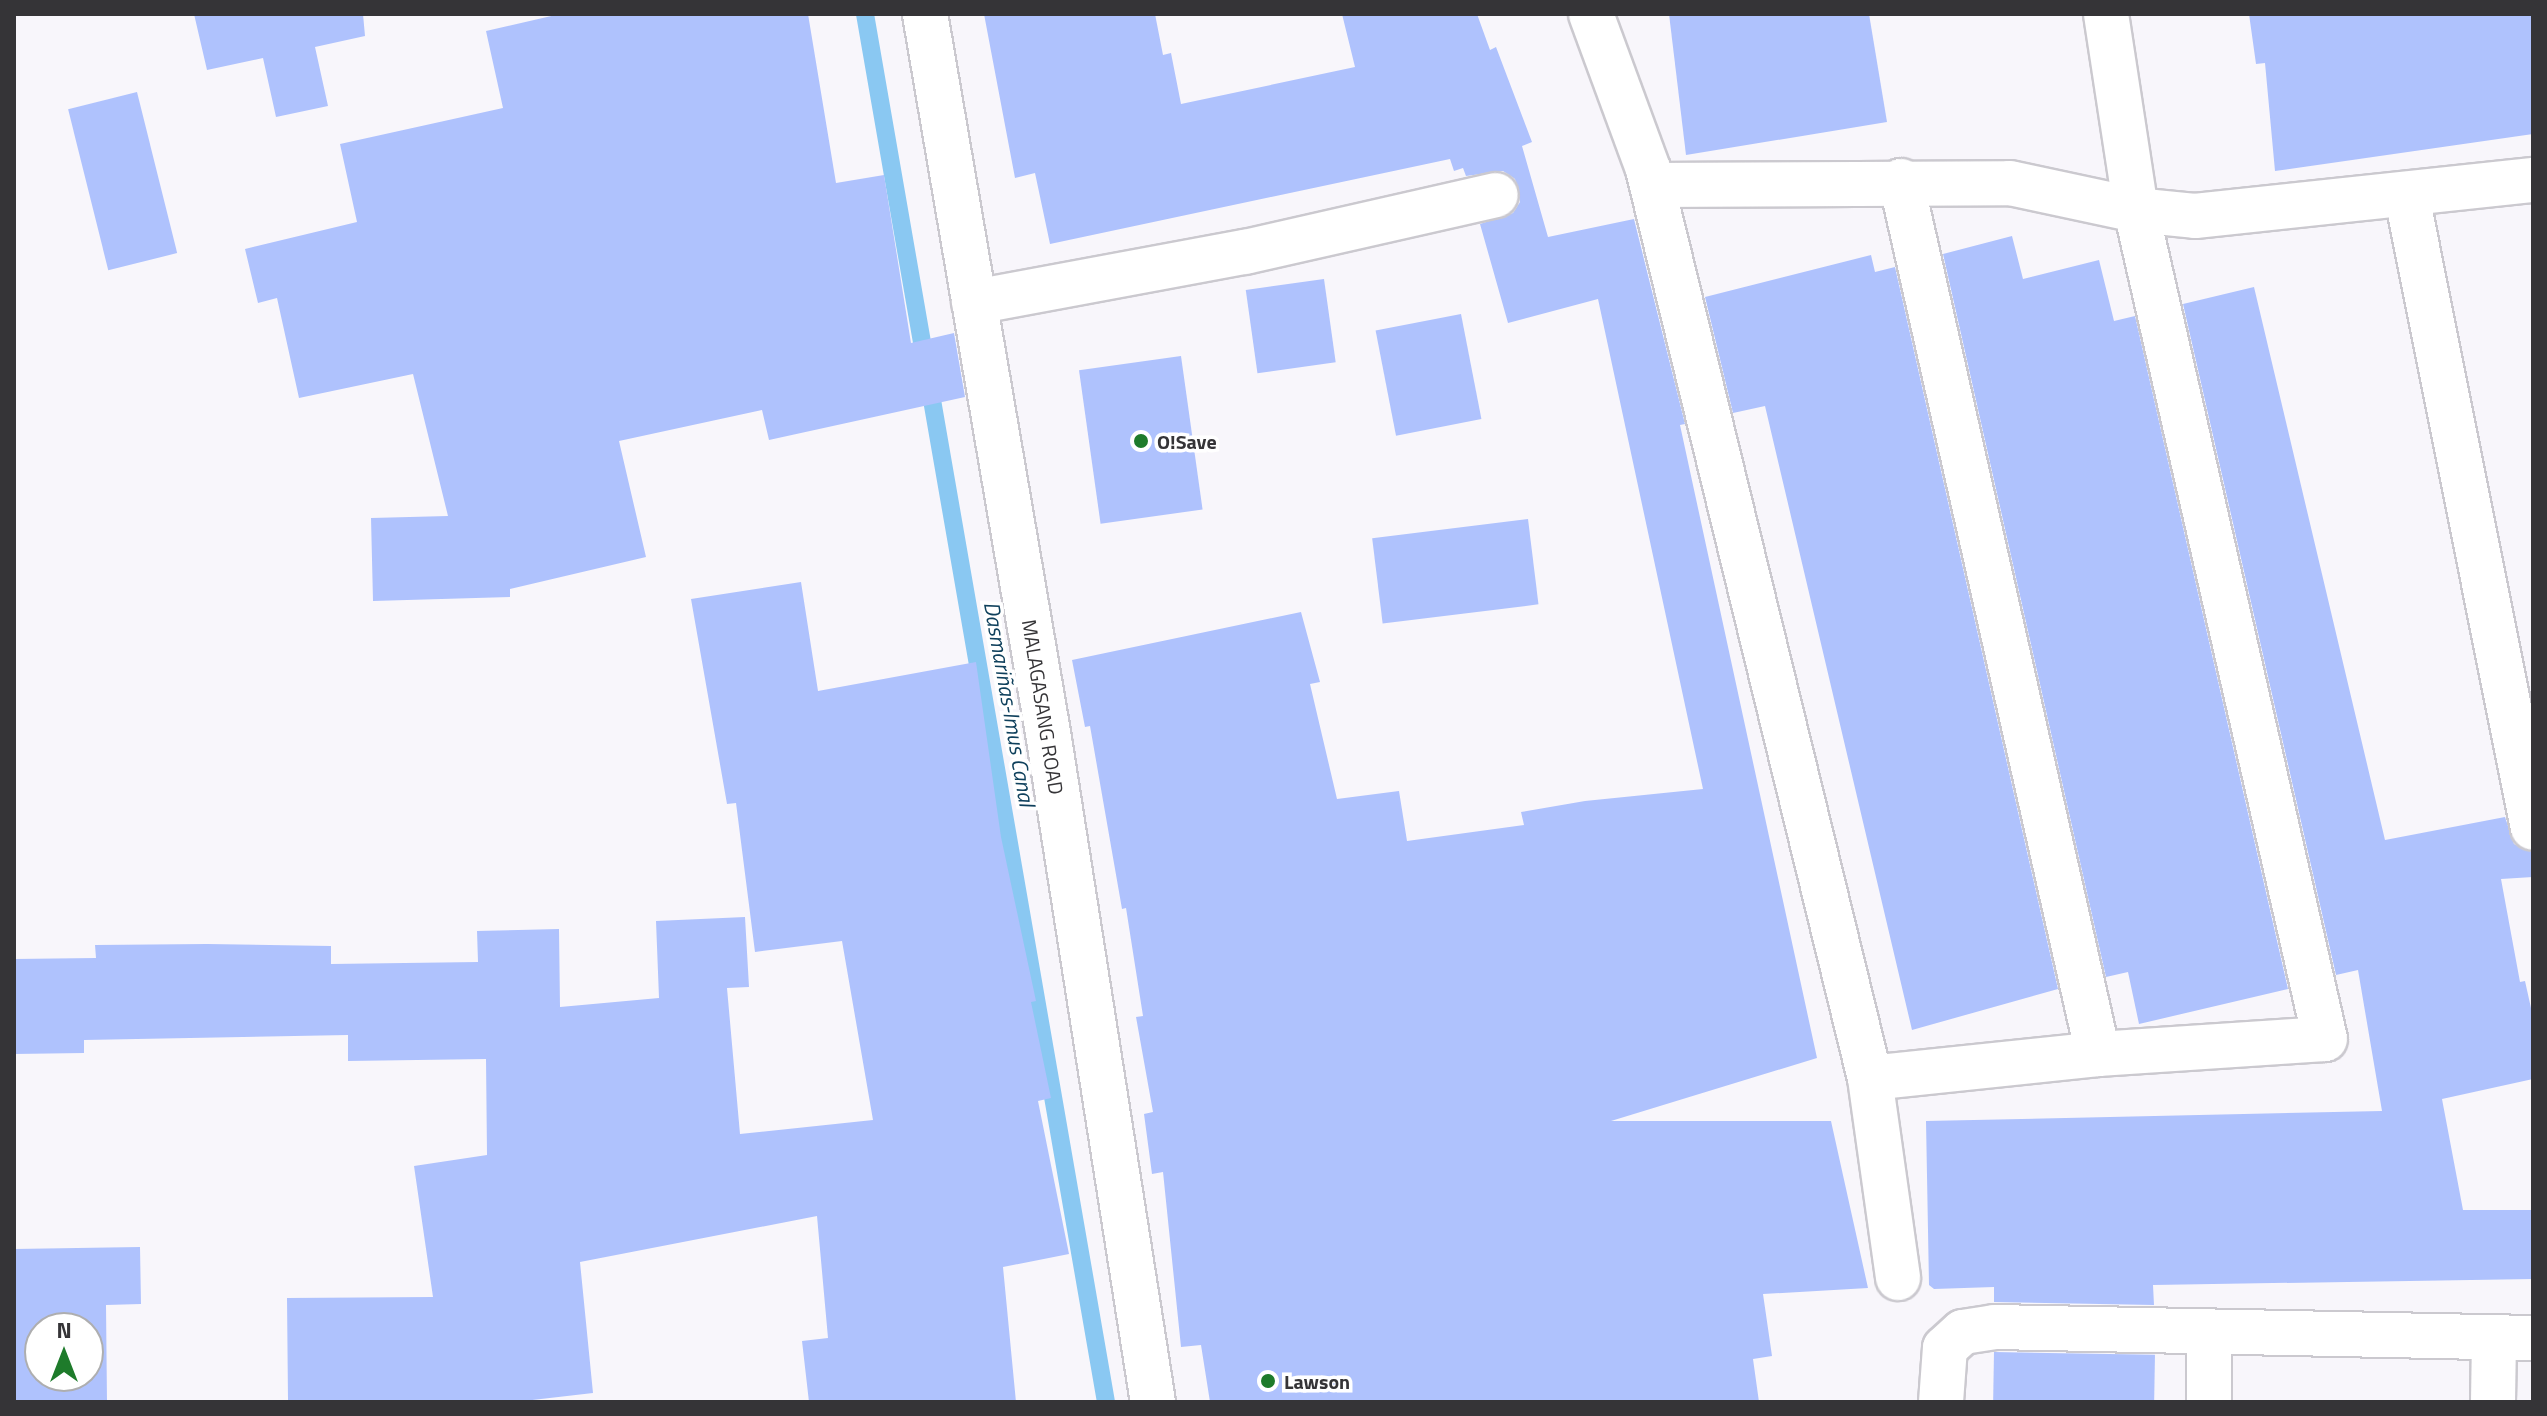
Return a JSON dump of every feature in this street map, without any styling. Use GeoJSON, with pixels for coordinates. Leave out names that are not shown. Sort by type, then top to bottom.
{"type":"FeatureCollection","features":[{"type":"Feature","properties":{"kind":"street","name":"MALAGASANG ROAD"},"geometry":{"type":"LineString","coordinates":[[925,14],[1153,1402]]}},
{"type":"Feature","properties":{"kind":"street"},"geometry":{"type":"LineString","coordinates":[[1591,14],[1652,185],[1870,1078],[1898,1278]]}},
{"type":"Feature","properties":{"kind":"street"},"geometry":{"type":"LineString","coordinates":[[1870,1078],[2098,1054],[2325,1039],[2136,210],[2106,14]]}},
{"type":"Feature","properties":{"kind":"street"},"geometry":{"type":"LineString","coordinates":[[1652,185],[1901,181],[2010,183],[2136,210],[2195,216],[2407,197],[2533,180]]}},
{"type":"Feature","properties":{"kind":"street"},"geometry":{"type":"LineString","coordinates":[[1901,181],[2098,1054]]}},
{"type":"Feature","properties":{"kind":"street"},"geometry":{"type":"LineString","coordinates":[[974,302],[1245,252],[1496,195]]}},
{"type":"Feature","properties":{"kind":"street"},"geometry":{"type":"LineString","coordinates":[[2407,197],[2533,828]]}},
{"type":"Feature","properties":{"kind":"street"},"geometry":{"type":"LineString","coordinates":[[1941,1402],[1945,1348],[1963,1332],[1994,1327],[2513,1338],[2493,1402]]}},
{"type":"Feature","properties":{"kind":"street"},"geometry":{"type":"LineString","coordinates":[[2209,1332],[2209,1402]]}},
{"type":"Feature","properties":{"kind":"building"},"geometry":{"type":"Polygon","coordinates":[[[194,14],[363,14],[365,36],[315,47],[328,106],[276,117],[263,58],[207,70],[194,14]]]}},
{"type":"Feature","properties":{"kind":"building"},"geometry":{"type":"Polygon","coordinates":[[[560,14],[808,14],[836,183],[884,175],[911,343],[954,333],[965,397],[769,440],[762,410],[619,441],[646,557],[510,589],[510,597],[373,601],[371,518],[448,516],[413,374],[299,398],[277,298],[258,303],[245,249],[357,222],[340,144],[503,108],[486,31],[560,14]]]}},
{"type":"Feature","properties":{"kind":"building"},"geometry":{"type":"Polygon","coordinates":[[[984,14],[1155,14],[1163,55],[1171,53],[1181,104],[1355,67],[1342,14],[1477,14],[1490,50],[1496,47],[1532,142],[1522,146],[1548,237],[1634,219],[1685,424],[1680,425],[1817,1058],[1611,1121],[1831,1121],[1868,1288],[1763,1294],[1772,1356],[1753,1359],[1759,1402],[1210,1402],[1201,1345],[1181,1347],[1163,1172],[1152,1174],[1144,1114],[1153,1112],[1136,1017],[1143,1016],[1126,908],[1122,909],[1090,726],[1085,727],[1072,660],[1301,612],[1320,682],[1310,684],[1337,799],[1399,791],[1407,841],[1524,825],[1521,812],[1585,801],[1703,789],[1598,299],[1508,323],[1480,224],[1513,213],[1520,202],[1515,179],[1503,171],[1466,176],[1463,168],[1454,171],[1450,159],[1050,244],[1035,173],[1015,178],[984,14]]]}},
{"type":"Feature","properties":{"kind":"building"},"geometry":{"type":"Polygon","coordinates":[[[1669,14],[1869,14],[1887,122],[1686,155],[1669,14]]]}},
{"type":"Feature","properties":{"kind":"building"},"geometry":{"type":"Polygon","coordinates":[[[2249,14],[2533,14],[2533,134],[2275,171],[2265,63],[2256,64],[2249,14]]]}},
{"type":"Feature","properties":{"kind":"building"},"geometry":{"type":"Polygon","coordinates":[[[137,92],[177,253],[108,270],[68,109],[137,92]]]}},
{"type":"Feature","properties":{"kind":"building"},"geometry":{"type":"Polygon","coordinates":[[[2012,236],[2023,279],[2099,260],[2114,321],[2135,316],[2288,989],[2139,1024],[2128,972],[2106,977],[1943,254],[2012,236]]]}},
{"type":"Feature","properties":{"kind":"building"},"geometry":{"type":"Polygon","coordinates":[[[1871,255],[1875,272],[1895,267],[2058,989],[1912,1030],[1765,406],[1733,413],[1705,297],[1871,255]]]}},
{"type":"Feature","properties":{"kind":"building"},"geometry":{"type":"Polygon","coordinates":[[[1324,279],[1336,362],[1257,373],[1246,290],[1324,279]]]}},
{"type":"Feature","properties":{"kind":"building"},"geometry":{"type":"Polygon","coordinates":[[[2254,287],[2385,840],[2505,817],[2514,844],[2533,852],[2533,877],[2501,879],[2520,982],[2525,981],[2533,1017],[2533,1079],[2442,1099],[2463,1210],[2533,1210],[2533,1279],[2153,1285],[2154,1305],[1994,1302],[1994,1287],[1934,1289],[1929,1285],[1926,1121],[2382,1111],[2358,970],[2336,975],[2183,304],[2254,287]]]}},
{"type":"Feature","properties":{"kind":"building"},"geometry":{"type":"Polygon","coordinates":[[[1461,314],[1481,419],[1396,436],[1376,331],[1461,314]]]}},
{"type":"Feature","properties":{"kind":"building","name":"O!Save"},"geometry":{"type":"Polygon","coordinates":[[[1181,356],[1203,509],[1101,524],[1079,370],[1181,356]]]}},
{"type":"Feature","properties":{"kind":"building"},"geometry":{"type":"Polygon","coordinates":[[[1528,519],[1538,604],[1383,623],[1372,538],[1528,519]]]}},
{"type":"Feature","properties":{"kind":"building"},"geometry":{"type":"Polygon","coordinates":[[[801,582],[818,691],[976,662],[1001,837],[1036,1001],[1031,1002],[1051,1098],[1038,1101],[1069,1254],[1003,1267],[1016,1402],[809,1402],[802,1341],[828,1338],[817,1216],[580,1262],[593,1393],[515,1402],[288,1401],[287,1298],[433,1297],[414,1166],[487,1155],[486,1059],[348,1061],[348,1035],[84,1040],[84,1053],[14,1054],[14,959],[96,958],[95,945],[207,944],[331,946],[331,964],[478,962],[477,931],[559,929],[560,1007],[659,998],[656,921],[745,917],[749,987],[727,988],[740,1134],[873,1120],[842,941],[755,952],[736,803],[727,804],[691,599],[801,582]]]}},
{"type":"Feature","properties":{"kind":"building"},"geometry":{"type":"Polygon","coordinates":[[[140,1247],[141,1304],[106,1305],[107,1402],[15,1402],[14,1249],[140,1247]]]}},
{"type":"Feature","properties":{"kind":"building"},"geometry":{"type":"Polygon","coordinates":[[[1994,1352],[2155,1355],[2154,1402],[1993,1402],[1994,1352]]]}},
{"type":"Feature","properties":{"kind":"waterway","name":"Dasmariñas-Imus Canal"},"geometry":{"type":"LineString","coordinates":[[865,14],[1106,1402]]}},
{"type":"Feature","properties":{"kind":"place","name":"O!Save"},"geometry":{"type":"Point","coordinates":[1141,441]}},
{"type":"Feature","properties":{"kind":"place","name":"Lawson"},"geometry":{"type":"Point","coordinates":[1268,1381]}}]}
